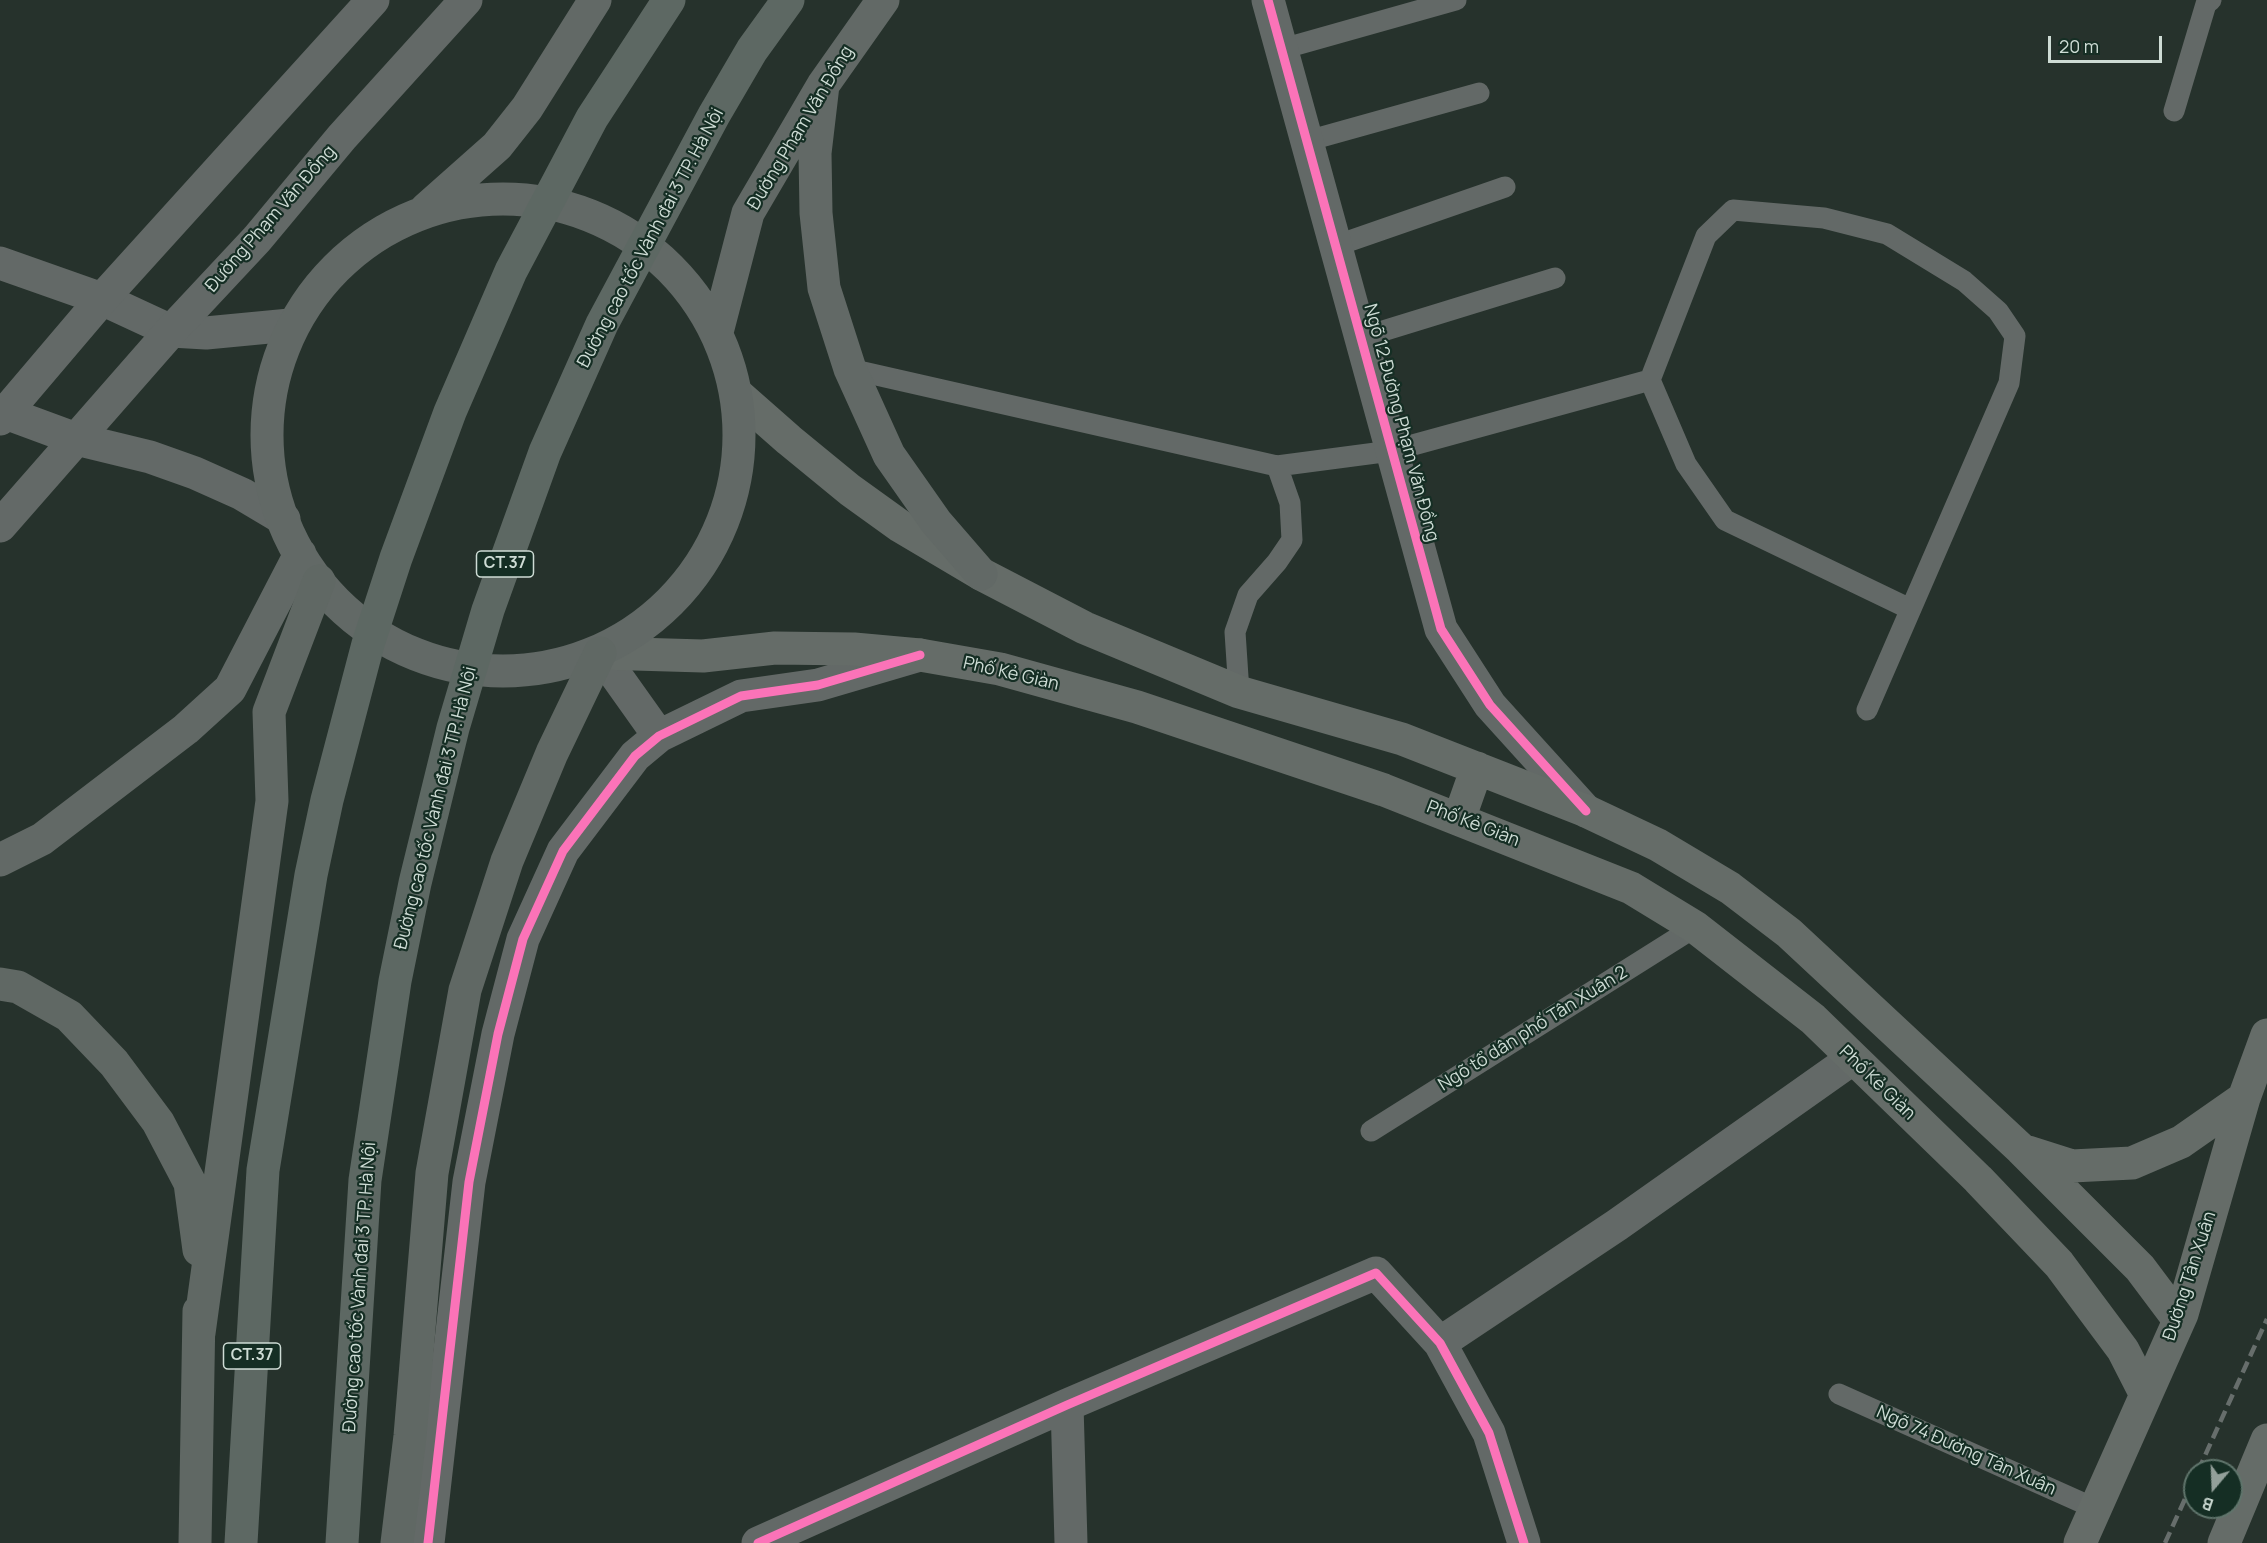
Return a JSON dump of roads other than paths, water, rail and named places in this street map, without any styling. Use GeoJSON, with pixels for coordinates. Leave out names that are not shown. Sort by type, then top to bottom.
{"type":"FeatureCollection","features":[{"type":"Feature","properties":{"kind":"highway","name":"CT.37"},"geometry":{"type":"LineString","coordinates":[[241,1543],[263,1170],[313,864],[327,800],[368,644],[396,558],[450,412],[511,271],[592,118],[669,0]]}},
{"type":"Feature","properties":{"kind":"highway","name":"Đường cao tốc Vành đai 3 TP. Hà Nội"},"geometry":{"type":"LineString","coordinates":[[342,1543],[365,1180],[394,981],[415,883],[453,728],[488,610],[545,452],[602,324],[714,115],[752,50],[788,0]]}},
{"type":"Feature","properties":{"kind":"highway"},"geometry":{"type":"LineString","coordinates":[[199,1334],[272,801],[269,712],[319,582]]}},
{"type":"Feature","properties":{"kind":"highway"},"geometry":{"type":"LineString","coordinates":[[397,1543],[410,1436],[432,1173],[465,990],[507,861],[552,753],[600,653]]}},
{"type":"Feature","properties":{"kind":"highway"},"geometry":{"type":"LineString","coordinates":[[0,984],[18,987],[69,1016],[114,1063],[158,1122],[190,1183],[200,1240],[195,1543]]}},
{"type":"Feature","properties":{"kind":"main road"},"geometry":{"type":"LineString","coordinates":[[423,211],[486,198],[550,202],[612,223],[717,332],[727,348],[739,396],[740,474],[714,548],[666,610],[600,653],[533,670],[464,668],[397,647],[340,607],[300,554],[284,519],[268,465],[266,420],[280,352],[290,325],[313,292],[362,243],[423,211],[497,146],[527,108],[595,0]]}},
{"type":"Feature","properties":{"kind":"main road","name":"Đường Phạm Văn Đồng"},"geometry":{"type":"LineString","coordinates":[[717,332],[748,213],[823,85],[883,0]]}},
{"type":"Feature","properties":{"kind":"main road"},"geometry":{"type":"LineString","coordinates":[[823,85],[815,153],[816,213],[824,288],[850,369],[889,455],[936,522],[981,574]]}},
{"type":"Feature","properties":{"kind":"main road"},"geometry":{"type":"LineString","coordinates":[[739,396],[850,490],[900,526],[981,574],[1085,628],[1239,692],[1402,739],[1587,811],[1669,851],[1730,888],[1780,927],[1893,1028],[2021,1149],[2140,1268],[2179,1320]]}},
{"type":"Feature","properties":{"kind":"main road"},"geometry":{"type":"LineString","coordinates":[[0,860],[42,839],[186,729],[230,689],[300,554]]}},
{"type":"Feature","properties":{"kind":"main road","name":"Phố Kẻ Giàn"},"geometry":{"type":"LineString","coordinates":[[600,653],[704,656],[775,648],[854,649],[920,655],[1000,669],[1137,707],[1384,790],[1631,888],[1695,927],[1813,1019],[1978,1179],[2059,1264],[2123,1350],[2146,1395]]}},
{"type":"Feature","properties":{"kind":"main road"},"geometry":{"type":"LineString","coordinates":[[1459,819],[1477,768]]}},
{"type":"Feature","properties":{"kind":"main road","name":"Đường Tân Xuân"},"geometry":{"type":"LineString","coordinates":[[2080,1543],[2179,1320],[2244,1098],[2267,1035]]}},
{"type":"Feature","properties":{"kind":"main road"},"geometry":{"type":"LineString","coordinates":[[2021,1149],[2072,1166],[2132,1163],[2181,1142],[2244,1098]]}},
{"type":"Feature","properties":{"kind":"main road"},"geometry":{"type":"LineString","coordinates":[[2224,1543],[2263,1461]]}},
{"type":"Feature","properties":{"kind":"street"},"geometry":{"type":"LineString","coordinates":[[284,519],[242,494],[195,473],[150,457],[76,439],[2,415],[102,299],[373,0]]}},
{"type":"Feature","properties":{"kind":"street","name":"Đường Phạm Văn Đồng"},"geometry":{"type":"LineString","coordinates":[[0,526],[171,331],[257,239],[342,137],[466,0]]}},
{"type":"Feature","properties":{"kind":"street","name":"Ngõ 12 Đường Phạm Văn Đồng"},"geometry":{"type":"LineString","coordinates":[[1268,0],[1441,629],[1490,705],[1587,811]]}},
{"type":"Feature","properties":{"kind":"street"},"geometry":{"type":"LineString","coordinates":[[0,263],[102,299],[171,331],[206,333],[290,325]]}},
{"type":"Feature","properties":{"kind":"street"},"geometry":{"type":"LineString","coordinates":[[600,653],[658,736]]}},
{"type":"Feature","properties":{"kind":"street"},"geometry":{"type":"LineString","coordinates":[[428,1543],[469,1182],[498,1034],[523,939],[563,850],[635,756],[658,736],[741,696],[818,685],[920,655]]}},
{"type":"Feature","properties":{"kind":"street"},"geometry":{"type":"LineString","coordinates":[[1440,1343],[1617,1225],[1852,1059]]}},
{"type":"Feature","properties":{"kind":"street"},"geometry":{"type":"LineString","coordinates":[[758,1543],[1067,1405],[1376,1273],[1440,1343],[1489,1433],[1524,1543]]}},
{"type":"Feature","properties":{"kind":"street"},"geometry":{"type":"LineString","coordinates":[[1067,1405],[1071,1543]]}},
{"type":"Feature","properties":{"kind":"lane"},"geometry":{"type":"LineString","coordinates":[[1282,49],[1456,0]]}},
{"type":"Feature","properties":{"kind":"lane"},"geometry":{"type":"LineString","coordinates":[[2174,111],[2206,4],[2211,0]]}},
{"type":"Feature","properties":{"kind":"lane"},"geometry":{"type":"LineString","coordinates":[[1307,141],[1479,93]]}},
{"type":"Feature","properties":{"kind":"lane"},"geometry":{"type":"LineString","coordinates":[[1335,246],[1505,187]]}},
{"type":"Feature","properties":{"kind":"lane"},"geometry":{"type":"LineString","coordinates":[[1867,710],[2009,383],[2015,336],[1998,311],[1964,281],[1887,234],[1824,218],[1733,210],[1706,236],[1650,380],[1686,464],[1725,520],[1910,609]]}},
{"type":"Feature","properties":{"kind":"lane"},"geometry":{"type":"LineString","coordinates":[[1360,338],[1555,278]]}},
{"type":"Feature","properties":{"kind":"lane"},"geometry":{"type":"LineString","coordinates":[[850,369],[978,400],[1277,466],[1391,451],[1650,380]]}},
{"type":"Feature","properties":{"kind":"lane"},"geometry":{"type":"LineString","coordinates":[[1239,692],[1235,632],[1248,595],[1277,562],[1292,540],[1290,503],[1277,466]]}},
{"type":"Feature","properties":{"kind":"lane","name":"Ngõ tổ dân phố Tân Xuân 2"},"geometry":{"type":"LineString","coordinates":[[1371,1131],[1695,927]]}},
{"type":"Feature","properties":{"kind":"lane","name":"Ngõ 74 Đường Tân Xuân"},"geometry":{"type":"LineString","coordinates":[[1839,1394],[2094,1508]]}},
{"type":"Feature","properties":{"kind":"railway"},"geometry":{"type":"LineString","coordinates":[[2203,1459],[2267,1319]]}},
{"type":"Feature","properties":{"kind":"railway"},"geometry":{"type":"LineString","coordinates":[[2165,1543],[2183,1503]]}}]}
